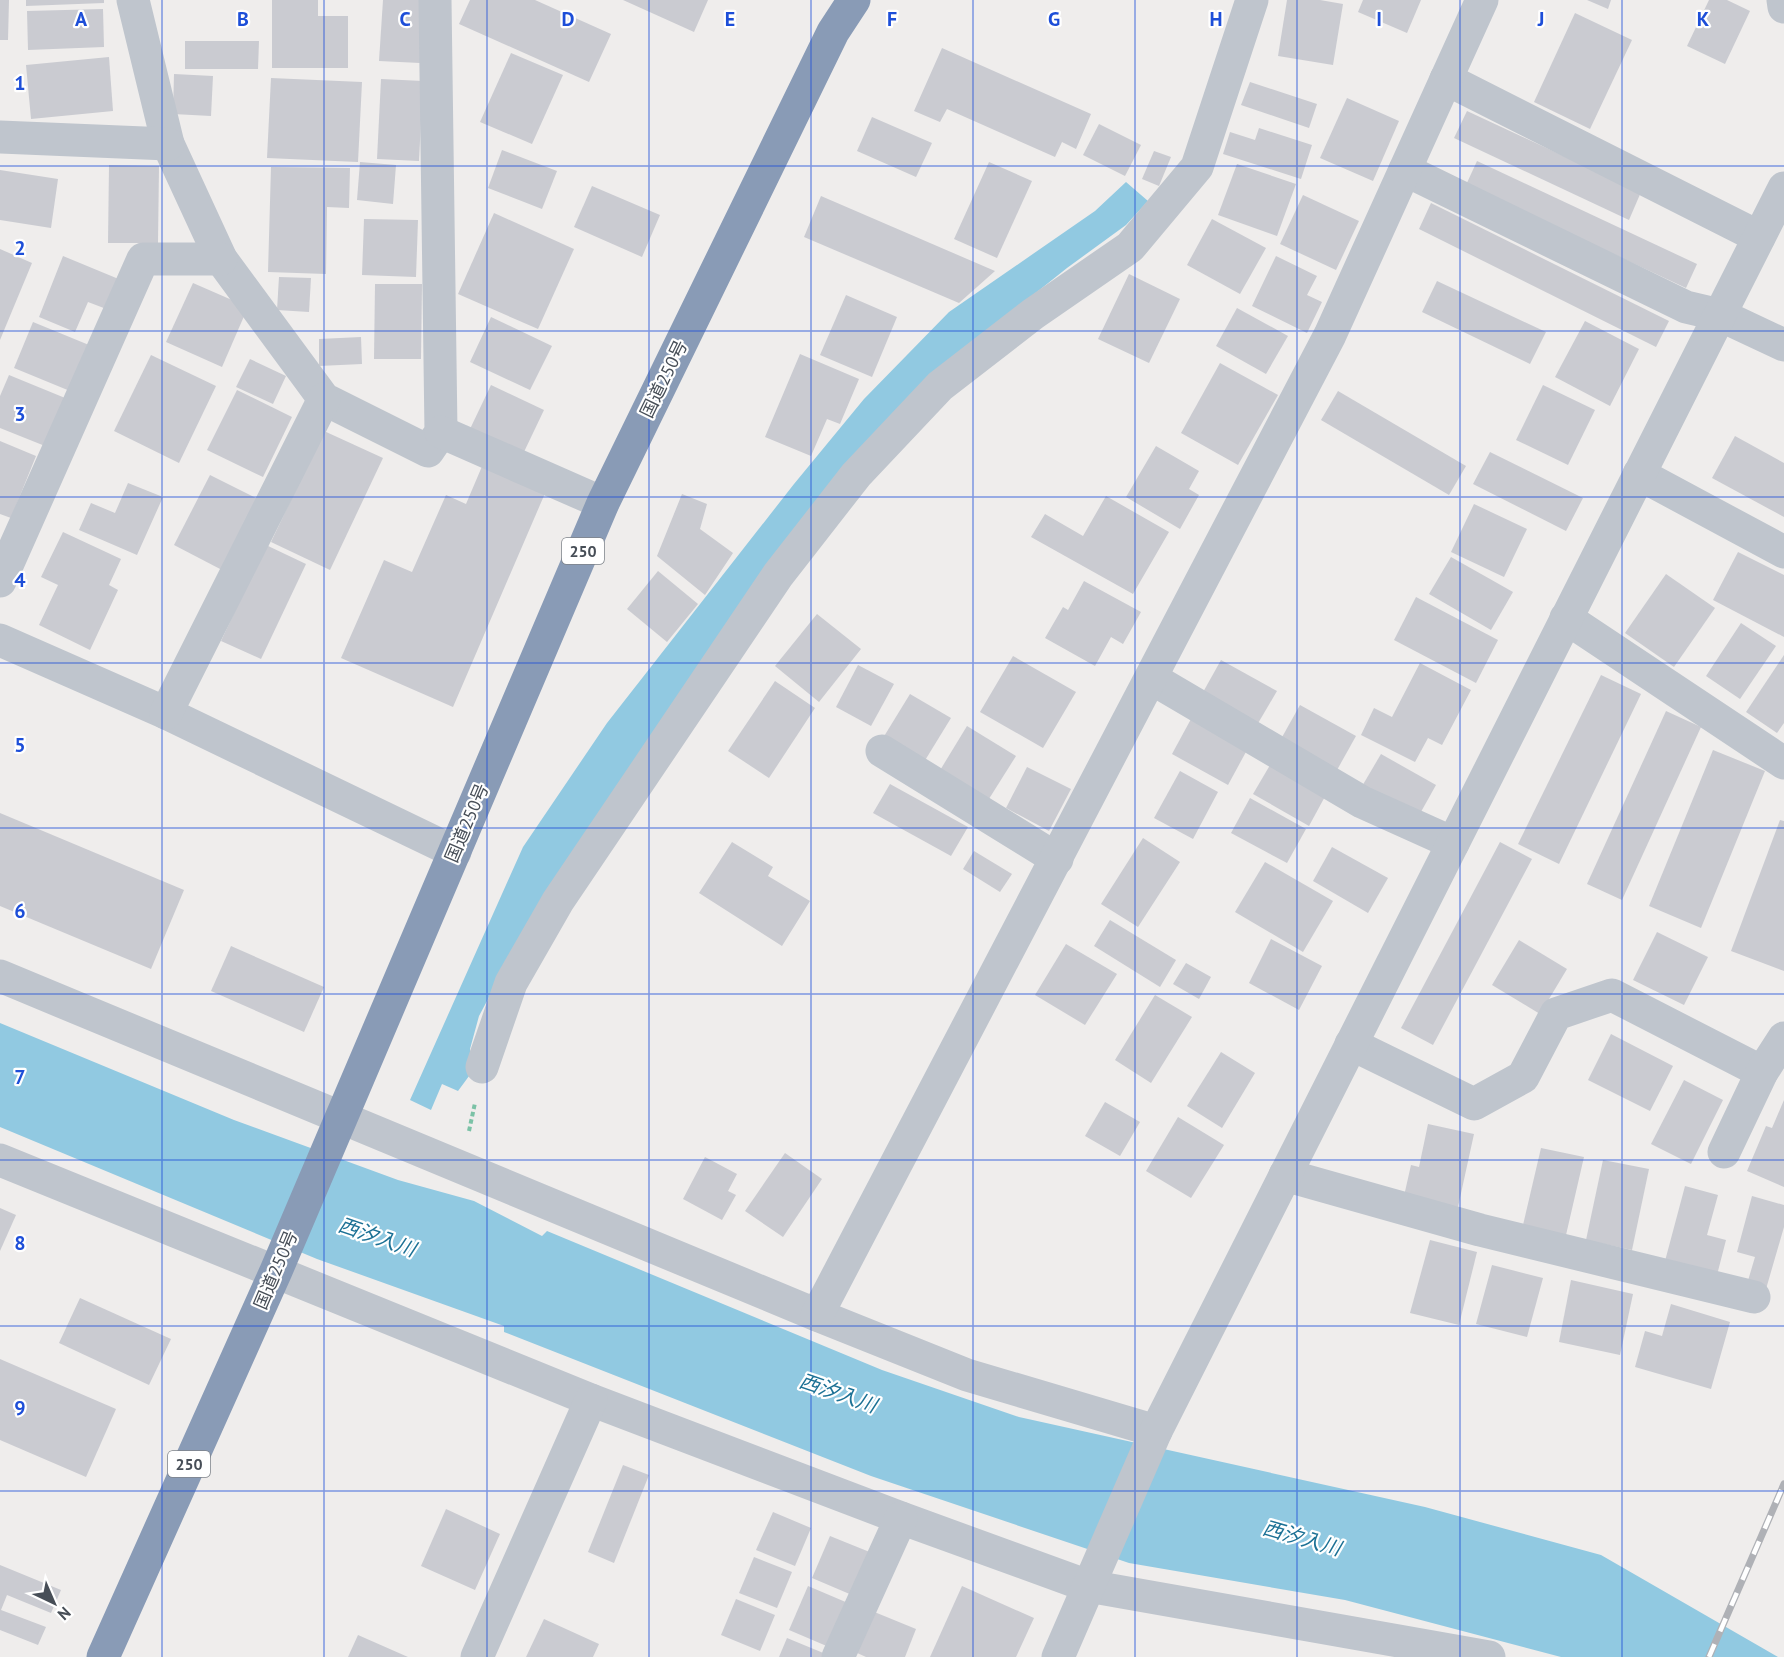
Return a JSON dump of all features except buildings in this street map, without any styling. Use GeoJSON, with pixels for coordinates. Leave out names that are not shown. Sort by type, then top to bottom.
{"type":"FeatureCollection","features":[{"type":"Feature","properties":{"kind":"highway","name":"国道250号"},"geometry":{"type":"LineString","coordinates":[[103,1657],[276,1271],[340,1116],[603,504],[833,32],[854,0]]}},
{"type":"Feature","properties":{"kind":"street"},"geometry":{"type":"LineString","coordinates":[[133,0],[168,144],[221,258],[324,399],[428,451],[441,432],[435,0]]}},
{"type":"Feature","properties":{"kind":"street"},"geometry":{"type":"LineString","coordinates":[[482,1067],[511,983],[558,902],[778,575],[856,475],[940,386],[1033,314],[1130,247],[1197,167],[1252,0]]}},
{"type":"Feature","properties":{"kind":"street"},"geometry":{"type":"LineString","coordinates":[[817,1316],[1330,335],[1482,0]]}},
{"type":"Feature","properties":{"kind":"street"},"geometry":{"type":"LineString","coordinates":[[1784,0],[1784,7]]}},
{"type":"Feature","properties":{"kind":"street"},"geometry":{"type":"LineString","coordinates":[[1446,79],[1760,237]]}},
{"type":"Feature","properties":{"kind":"street"},"geometry":{"type":"LineString","coordinates":[[0,137],[168,144]]}},
{"type":"Feature","properties":{"kind":"street"},"geometry":{"type":"LineString","coordinates":[[1405,170],[1686,307],[1720,315],[1784,345]]}},
{"type":"Feature","properties":{"kind":"street"},"geometry":{"type":"LineString","coordinates":[[1058,1657],[1156,1431],[1784,188]]}},
{"type":"Feature","properties":{"kind":"street"},"geometry":{"type":"LineString","coordinates":[[0,581],[143,259],[221,258]]}},
{"type":"Feature","properties":{"kind":"street"},"geometry":{"type":"LineString","coordinates":[[165,714],[324,399]]}},
{"type":"Feature","properties":{"kind":"street"},"geometry":{"type":"LineString","coordinates":[[441,432],[603,504]]}},
{"type":"Feature","properties":{"kind":"street"},"geometry":{"type":"LineString","coordinates":[[1639,474],[1784,552]]}},
{"type":"Feature","properties":{"kind":"street"},"geometry":{"type":"LineString","coordinates":[[1566,618],[1784,763]]}},
{"type":"Feature","properties":{"kind":"street"},"geometry":{"type":"LineString","coordinates":[[0,640],[165,714],[455,852]]}},
{"type":"Feature","properties":{"kind":"street"},"geometry":{"type":"LineString","coordinates":[[1151,678],[1362,802],[1453,843]]}},
{"type":"Feature","properties":{"kind":"street"},"geometry":{"type":"LineString","coordinates":[[882,751],[1057,859]]}},
{"type":"Feature","properties":{"kind":"street"},"geometry":{"type":"LineString","coordinates":[[0,976],[817,1316],[967,1375],[1156,1431]]}},
{"type":"Feature","properties":{"kind":"street"},"geometry":{"type":"LineString","coordinates":[[1351,1044],[1474,1104],[1523,1077],[1556,1014],[1612,995],[1762,1072]]}},
{"type":"Feature","properties":{"kind":"street"},"geometry":{"type":"LineString","coordinates":[[1724,1152],[1762,1072],[1784,1038]]}},
{"type":"Feature","properties":{"kind":"street"},"geometry":{"type":"LineString","coordinates":[[0,1160],[591,1400],[901,1518],[1088,1586],[1490,1657]]}},
{"type":"Feature","properties":{"kind":"street"},"geometry":{"type":"LineString","coordinates":[[1285,1175],[1480,1230],[1754,1297]]}},
{"type":"Feature","properties":{"kind":"street"},"geometry":{"type":"LineString","coordinates":[[477,1657],[591,1400]]}},
{"type":"Feature","properties":{"kind":"street"},"geometry":{"type":"LineString","coordinates":[[838,1657],[901,1518]]}},
{"type":"Feature","properties":{"kind":"water"},"geometry":{"type":"Polygon","coordinates":[[[1126,182],[1148,201],[1126,225],[1067,268],[957,356],[541,900],[479,1016],[470,1049],[472,1072],[458,1091],[442,1084],[431,1110],[410,1100],[523,847],[607,723],[794,484],[864,399],[949,312],[1095,211],[1126,182]]]}},
{"type":"Feature","properties":{"kind":"water","name":"西汐入川"},"geometry":{"type":"Polygon","coordinates":[[[0,1023],[234,1120],[398,1180],[474,1201],[542,1236],[547,1231],[882,1370],[1019,1417],[1425,1507],[1601,1555],[1778,1657],[1561,1657],[1345,1600],[1129,1563],[871,1476],[504,1332],[504,1326],[317,1259],[0,1127],[0,1023]]]}},
{"type":"Feature","properties":{"kind":"railway"},"geometry":{"type":"LineString","coordinates":[[1709,1657],[1784,1484]]}}]}
